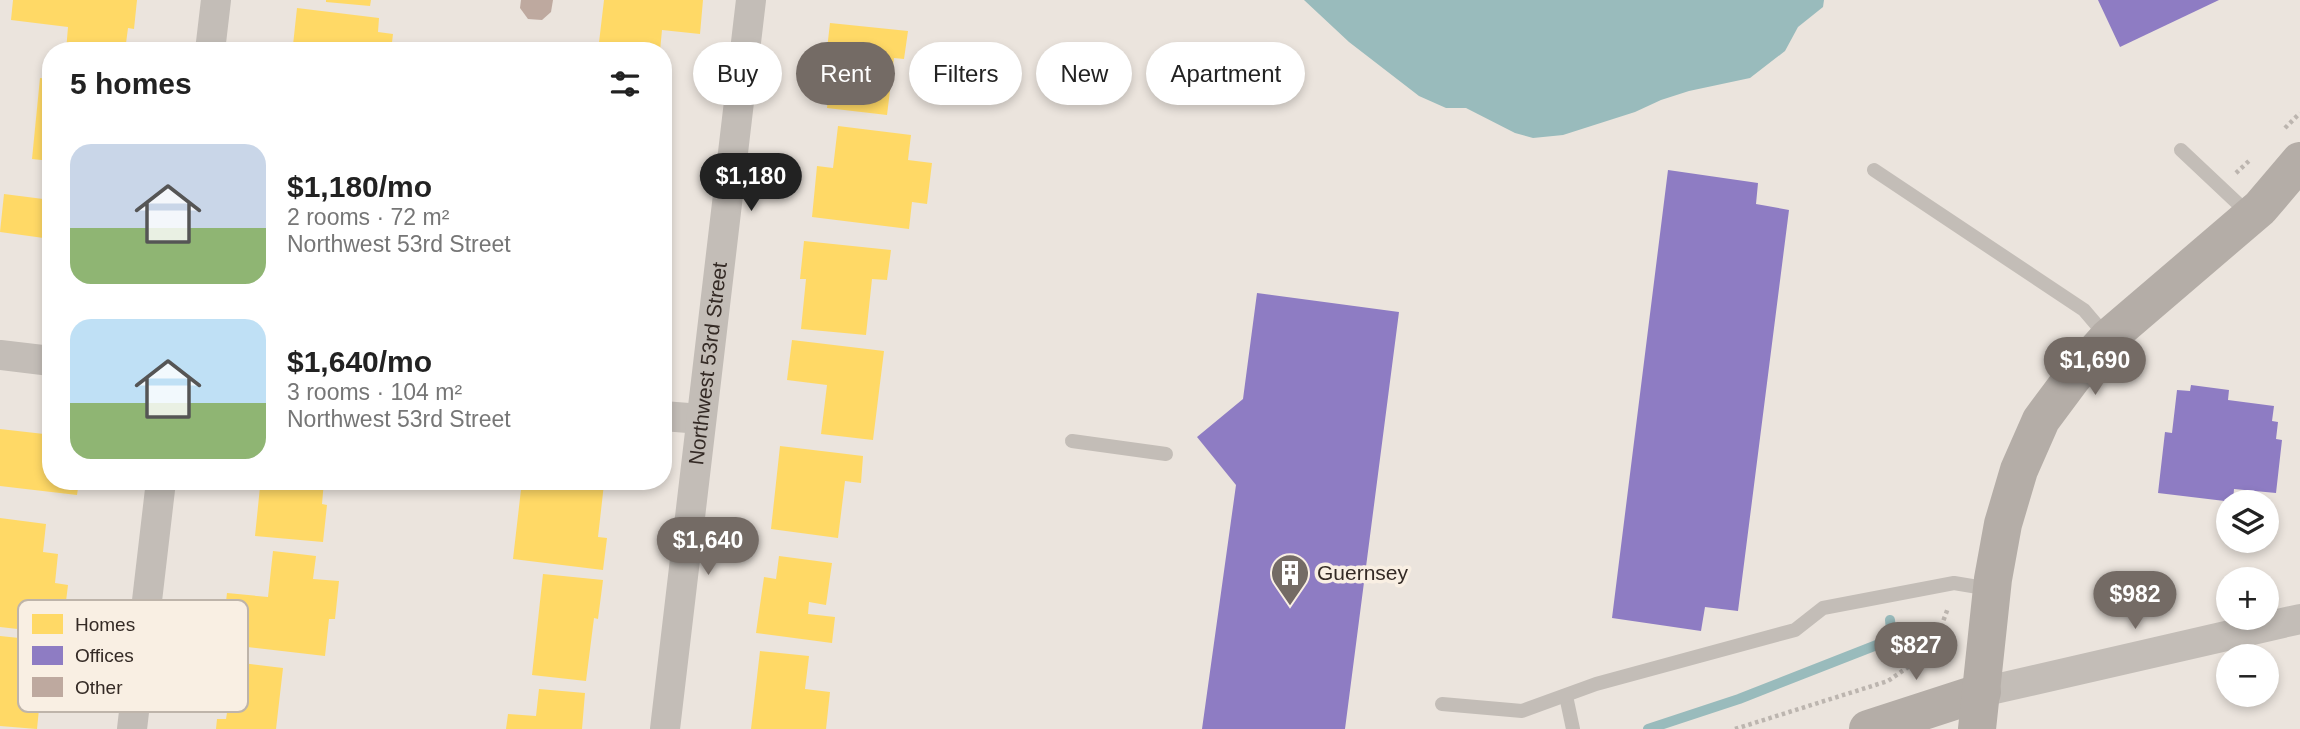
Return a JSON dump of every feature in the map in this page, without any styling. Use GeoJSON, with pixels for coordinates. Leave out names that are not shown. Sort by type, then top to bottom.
{"type":"FeatureCollection","features":[{"type":"Feature","properties":{"kind":"street"},"geometry":{"type":"LineString","coordinates":[[211,42],[216,0]]}},
{"type":"Feature","properties":{"kind":"street","name":"Northwest 53rd Street"},"geometry":{"type":"LineString","coordinates":[[665,729],[751,0]]}},
{"type":"Feature","properties":{"kind":"street"},"geometry":{"type":"LineString","coordinates":[[1979,711],[1992,589],[2003,524],[2020,470],[2041,420],[2073,377],[2108,338],[2250,216],[2300,161]]}},
{"type":"Feature","properties":{"kind":"street"},"geometry":{"type":"LineString","coordinates":[[0,355],[42,360]]}},
{"type":"Feature","properties":{"kind":"street"},"geometry":{"type":"LineString","coordinates":[[672,417],[701,419]]}},
{"type":"Feature","properties":{"kind":"street"},"geometry":{"type":"LineString","coordinates":[[147,600],[159,490]]}},
{"type":"Feature","properties":{"kind":"street"},"geometry":{"type":"LineString","coordinates":[[1868,729],[1979,711],[2300,619]]}},
{"type":"Feature","properties":{"kind":"lane"},"geometry":{"type":"LineString","coordinates":[[2181,150],[2250,216]]}},
{"type":"Feature","properties":{"kind":"lane"},"geometry":{"type":"LineString","coordinates":[[1874,170],[2084,310],[2108,338]]}},
{"type":"Feature","properties":{"kind":"lane"},"geometry":{"type":"LineString","coordinates":[[1072,441],[1166,454]]}},
{"type":"Feature","properties":{"kind":"lane"},"geometry":{"type":"LineString","coordinates":[[1442,704],[1522,711],[1596,684],[1796,630],[1823,608],[1954,583],[1992,589]]}},
{"type":"Feature","properties":{"kind":"lane"},"geometry":{"type":"LineString","coordinates":[[1566,695],[1573,729]]}},
{"type":"Feature","properties":{"kind":"path"},"geometry":{"type":"LineString","coordinates":[[1735,729],[1888,681],[1921,658],[1938,635],[1949,604]]}},
{"type":"Feature","properties":{"kind":"water"},"geometry":{"type":"Polygon","coordinates":[[[1304,0],[1824,0],[1823,7],[1798,27],[1785,51],[1750,78],[1689,91],[1563,135],[1533,138],[1515,133],[1466,108],[1446,108],[1419,96],[1349,42],[1304,0]]]}},
{"type":"Feature","properties":{"kind":"building: Homes"},"geometry":{"type":"Polygon","coordinates":[[[13,0],[137,0],[134,29],[128,28],[126,42],[67,42],[68,27],[11,20],[13,0]]]}},
{"type":"Feature","properties":{"kind":"building: Homes"},"geometry":{"type":"Polygon","coordinates":[[[326,0],[371,0],[370,6],[326,0]]]}},
{"type":"Feature","properties":{"kind":"building: Homes"},"geometry":{"type":"Polygon","coordinates":[[[604,0],[703,0],[700,34],[662,30],[661,42],[599,42],[604,0]]]}},
{"type":"Feature","properties":{"kind":"building: Homes"},"geometry":{"type":"Polygon","coordinates":[[[297,8],[379,18],[378,32],[393,34],[392,42],[293,42],[297,8]]]}},
{"type":"Feature","properties":{"kind":"building: Homes"},"geometry":{"type":"Polygon","coordinates":[[[830,23],[908,31],[904,59],[895,58],[895,42],[828,42],[830,23]]]}},
{"type":"Feature","properties":{"kind":"building: Homes"},"geometry":{"type":"Polygon","coordinates":[[[40,78],[42,78],[42,160],[32,159],[40,78]]]}},
{"type":"Feature","properties":{"kind":"building: Homes"},"geometry":{"type":"Polygon","coordinates":[[[827,105],[888,105],[887,115],[827,108],[827,105]]]}},
{"type":"Feature","properties":{"kind":"building: Homes"},"geometry":{"type":"Polygon","coordinates":[[[838,126],[911,135],[908,160],[932,163],[927,204],[912,202],[909,229],[812,217],[817,166],[833,168],[838,126]]]}},
{"type":"Feature","properties":{"kind":"building: Homes"},"geometry":{"type":"Polygon","coordinates":[[[4,194],[42,199],[42,238],[0,232],[4,194]]]}},
{"type":"Feature","properties":{"kind":"building: Homes"},"geometry":{"type":"Polygon","coordinates":[[[804,241],[891,250],[887,280],[872,279],[866,335],[801,329],[806,279],[800,279],[804,241]]]}},
{"type":"Feature","properties":{"kind":"building: Homes"},"geometry":{"type":"Polygon","coordinates":[[[792,340],[884,351],[873,440],[821,434],[827,385],[787,380],[792,340]]]}},
{"type":"Feature","properties":{"kind":"building: Homes"},"geometry":{"type":"Polygon","coordinates":[[[0,429],[42,434],[42,490],[78,490],[77,495],[0,486],[0,429]]]}},
{"type":"Feature","properties":{"kind":"building: Homes"},"geometry":{"type":"Polygon","coordinates":[[[780,446],[863,456],[861,483],[845,481],[838,538],[771,529],[780,446]]]}},
{"type":"Feature","properties":{"kind":"building: Homes"},"geometry":{"type":"Polygon","coordinates":[[[260,490],[323,490],[322,504],[327,505],[323,542],[255,536],[260,490]]]}},
{"type":"Feature","properties":{"kind":"building: Homes"},"geometry":{"type":"Polygon","coordinates":[[[521,490],[603,490],[598,537],[607,538],[603,570],[513,559],[521,490]]]}},
{"type":"Feature","properties":{"kind":"building: Homes"},"geometry":{"type":"Polygon","coordinates":[[[0,518],[46,524],[43,552],[58,554],[55,583],[68,585],[66,600],[18,600],[18,629],[0,627],[0,518]]]}},
{"type":"Feature","properties":{"kind":"building: Homes"},"geometry":{"type":"Polygon","coordinates":[[[273,551],[316,556],[313,579],[339,581],[335,619],[329,619],[325,656],[248,647],[248,600],[226,600],[227,593],[268,597],[273,551]]]}},
{"type":"Feature","properties":{"kind":"building: Homes"},"geometry":{"type":"Polygon","coordinates":[[[779,556],[832,563],[826,605],[809,602],[808,614],[835,617],[832,643],[756,633],[764,577],[776,579],[779,556]]]}},
{"type":"Feature","properties":{"kind":"building: Homes"},"geometry":{"type":"Polygon","coordinates":[[[543,574],[603,580],[598,619],[594,618],[586,681],[532,675],[543,574]]]}},
{"type":"Feature","properties":{"kind":"building: Homes"},"geometry":{"type":"Polygon","coordinates":[[[0,636],[18,638],[18,712],[39,712],[37,729],[0,726],[0,636]]]}},
{"type":"Feature","properties":{"kind":"building: Homes"},"geometry":{"type":"Polygon","coordinates":[[[760,651],[809,656],[805,689],[830,692],[826,729],[751,729],[760,651]]]}},
{"type":"Feature","properties":{"kind":"building: Homes"},"geometry":{"type":"Polygon","coordinates":[[[248,664],[283,668],[276,729],[216,729],[217,719],[226,719],[227,712],[248,712],[248,664]]]}},
{"type":"Feature","properties":{"kind":"building: Homes"},"geometry":{"type":"Polygon","coordinates":[[[539,689],[585,693],[582,729],[506,729],[508,714],[536,716],[539,689]]]}},
{"type":"Feature","properties":{"kind":"building: Offices"},"geometry":{"type":"Polygon","coordinates":[[[2098,0],[2219,0],[2120,47],[2098,0]]]}},
{"type":"Feature","properties":{"kind":"building: Offices"},"geometry":{"type":"Polygon","coordinates":[[[1668,170],[1758,183],[1756,204],[1789,210],[1738,611],[1705,607],[1701,631],[1612,618],[1668,170]]]}},
{"type":"Feature","properties":{"kind":"building: Offices","name":"Guernsey"},"geometry":{"type":"Polygon","coordinates":[[[1257,293],[1399,312],[1345,729],[1202,729],[1236,485],[1197,437],[1243,399],[1257,293]]]}},
{"type":"Feature","properties":{"kind":"building: Offices"},"geometry":{"type":"Polygon","coordinates":[[[2191,385],[2229,390],[2228,400],[2274,406],[2272,421],[2278,422],[2276,439],[2282,440],[2276,490],[2216,490],[2216,500],[2158,493],[2165,432],[2172,433],[2177,390],[2190,391],[2191,385]]]}},
{"type":"Feature","properties":{"kind":"building: Other"},"geometry":{"type":"Polygon","coordinates":[[[521,0],[553,0],[551,12],[542,20],[528,19],[520,8],[521,0]]]}},
{"type":"Feature","properties":{"kind":"waterway"},"geometry":{"type":"LineString","coordinates":[[1648,729],[1739,699],[1892,639],[1890,620]]}},
{"type":"Feature","properties":{"kind":"place","name":"Guernsey"},"geometry":{"type":"Point","coordinates":[1290,607]}}]}
